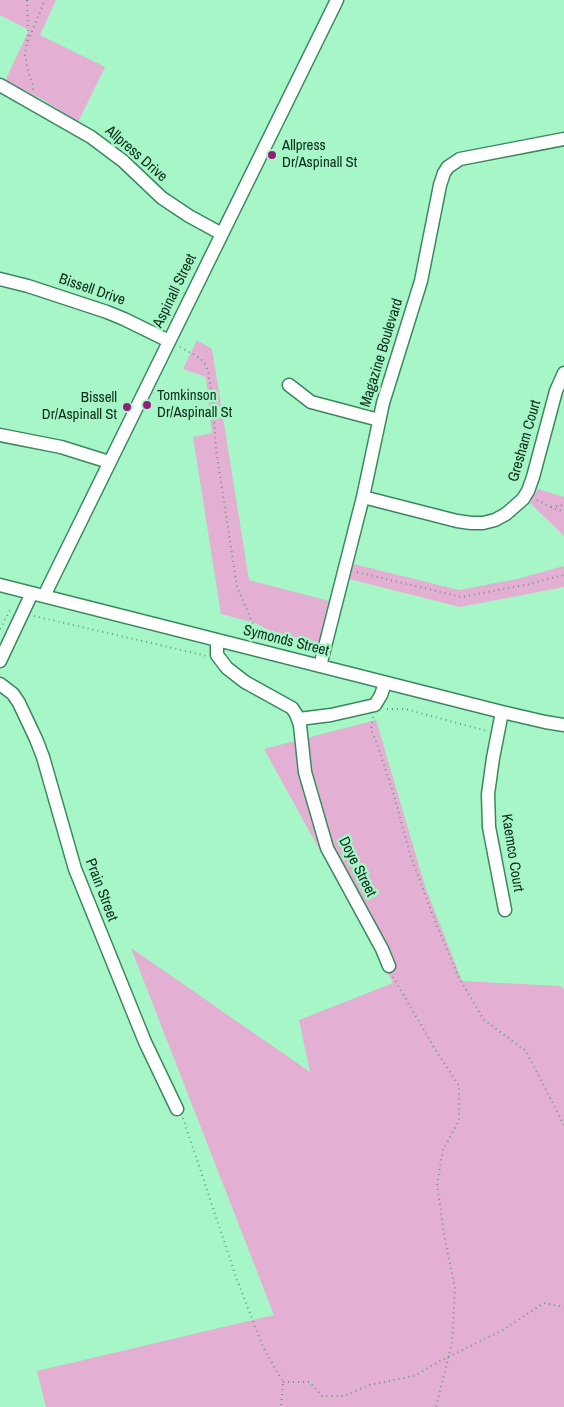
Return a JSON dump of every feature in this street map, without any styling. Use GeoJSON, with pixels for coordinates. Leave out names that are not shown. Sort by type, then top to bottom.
{"type":"FeatureCollection","features":[{"type":"Feature","properties":{"kind":"street","name":"Aspinall Street"},"geometry":{"type":"LineString","coordinates":[[38,595],[109,462],[337,0]]}},
{"type":"Feature","properties":{"kind":"street","name":"Allpress Drive"},"geometry":{"type":"LineString","coordinates":[[0,86],[91,136],[123,161],[162,198],[195,220],[222,234]]}},
{"type":"Feature","properties":{"kind":"street","name":"Magazine Boulevard"},"geometry":{"type":"LineString","coordinates":[[320,666],[363,496],[388,384],[421,281],[444,173],[448,167],[460,159],[564,140]]}},
{"type":"Feature","properties":{"kind":"street","name":"Bissell Drive"},"geometry":{"type":"LineString","coordinates":[[0,280],[28,286],[107,312],[169,341]]}},
{"type":"Feature","properties":{"kind":"street","name":"Gresham Court"},"geometry":{"type":"LineString","coordinates":[[363,496],[457,521],[477,523],[495,520],[506,514],[523,499],[528,491],[556,391],[564,373]]}},
{"type":"Feature","properties":{"kind":"street"},"geometry":{"type":"LineString","coordinates":[[289,384],[311,402],[380,420]]}},
{"type":"Feature","properties":{"kind":"street"},"geometry":{"type":"LineString","coordinates":[[0,435],[61,447],[109,462]]}},
{"type":"Feature","properties":{"kind":"street","name":"Symonds Street"},"geometry":{"type":"LineString","coordinates":[[0,585],[385,683],[502,712],[564,725]]}},
{"type":"Feature","properties":{"kind":"street"},"geometry":{"type":"LineString","coordinates":[[0,661],[38,595]]}},
{"type":"Feature","properties":{"kind":"street"},"geometry":{"type":"LineString","coordinates":[[217,640],[216,648],[220,659],[227,668],[245,682],[292,708],[299,720],[375,706],[385,683]]}},
{"type":"Feature","properties":{"kind":"street","name":"Prain Street"},"geometry":{"type":"LineString","coordinates":[[0,684],[13,694],[19,703],[36,739],[46,766],[75,869],[145,1042],[177,1109]]}},
{"type":"Feature","properties":{"kind":"street","name":"Kaemco Court"},"geometry":{"type":"LineString","coordinates":[[502,712],[488,794],[489,827],[505,910]]}},
{"type":"Feature","properties":{"kind":"street","name":"Doye Street"},"geometry":{"type":"LineString","coordinates":[[299,720],[305,772],[327,848],[390,966]]}},
{"type":"Feature","properties":{"kind":"path"},"geometry":{"type":"LineString","coordinates":[[27,0],[28,34],[25,55],[33,86],[33,91],[28,100]]}},
{"type":"Feature","properties":{"kind":"path"},"geometry":{"type":"LineString","coordinates":[[26,46],[44,0]]}},
{"type":"Feature","properties":{"kind":"path"},"geometry":{"type":"LineString","coordinates":[[169,341],[200,358],[206,364],[213,403],[216,450],[237,587],[253,624]]}},
{"type":"Feature","properties":{"kind":"path"},"geometry":{"type":"LineString","coordinates":[[528,491],[535,499],[551,508],[564,512]]}},
{"type":"Feature","properties":{"kind":"path"},"geometry":{"type":"LineString","coordinates":[[551,508],[564,505]]}},
{"type":"Feature","properties":{"kind":"path"},"geometry":{"type":"LineString","coordinates":[[345,569],[462,597],[564,575]]}},
{"type":"Feature","properties":{"kind":"path"},"geometry":{"type":"LineString","coordinates":[[0,629],[10,610]]}},
{"type":"Feature","properties":{"kind":"path"},"geometry":{"type":"LineString","coordinates":[[29,615],[220,659]]}},
{"type":"Feature","properties":{"kind":"path"},"geometry":{"type":"LineString","coordinates":[[490,732],[405,709],[385,709],[375,706],[371,729],[393,792],[410,854],[459,978],[484,1020],[526,1051],[564,1125]]}},
{"type":"Feature","properties":{"kind":"path"},"geometry":{"type":"LineString","coordinates":[[390,966],[394,982],[458,1086],[458,1120],[443,1150],[437,1184],[445,1240],[455,1288],[452,1344],[436,1407]]}},
{"type":"Feature","properties":{"kind":"path"},"geometry":{"type":"LineString","coordinates":[[177,1109],[180,1112],[236,1277],[256,1329],[283,1382],[281,1407]]}},
{"type":"Feature","properties":{"kind":"path"},"geometry":{"type":"LineString","coordinates":[[283,1382],[310,1382],[322,1396],[344,1396],[369,1385],[414,1376],[449,1356],[501,1331],[544,1303],[564,1307]]}},
{"type":"Feature","properties":{"kind":"shaded area"},"geometry":{"type":"Polygon","coordinates":[[[0,0],[56,0],[40,35],[105,67],[78,122],[42,99],[5,81],[29,30],[0,15],[0,0]]]}},
{"type":"Feature","properties":{"kind":"shaded area"},"geometry":{"type":"Polygon","coordinates":[[[197,340],[212,349],[249,580],[329,601],[319,642],[317,643],[275,633],[255,623],[221,614],[193,437],[212,433],[206,377],[183,369],[197,340]]]}},
{"type":"Feature","properties":{"kind":"shaded area"},"geometry":{"type":"Polygon","coordinates":[[[538,489],[564,497],[564,536],[530,503],[538,489]]]}},
{"type":"Feature","properties":{"kind":"shaded area"},"geometry":{"type":"Polygon","coordinates":[[[354,564],[459,590],[517,579],[564,566],[564,587],[460,607],[349,579],[354,564]]]}},
{"type":"Feature","properties":{"kind":"shaded area"},"geometry":{"type":"Polygon","coordinates":[[[376,720],[425,886],[462,981],[560,986],[564,989],[564,1407],[46,1407],[37,1371],[274,1315],[131,948],[310,1072],[299,1020],[393,983],[264,749],[376,720]]]}},
{"type":"Feature","properties":{"kind":"place","name":"Allpress Dr/Aspinall St"},"geometry":{"type":"Point","coordinates":[272,155]}},
{"type":"Feature","properties":{"kind":"place","name":"Tomkinson Dr/Aspinall St"},"geometry":{"type":"Point","coordinates":[147,405]}},
{"type":"Feature","properties":{"kind":"place","name":"Bissell Dr/Aspinall St"},"geometry":{"type":"Point","coordinates":[127,407]}}]}
